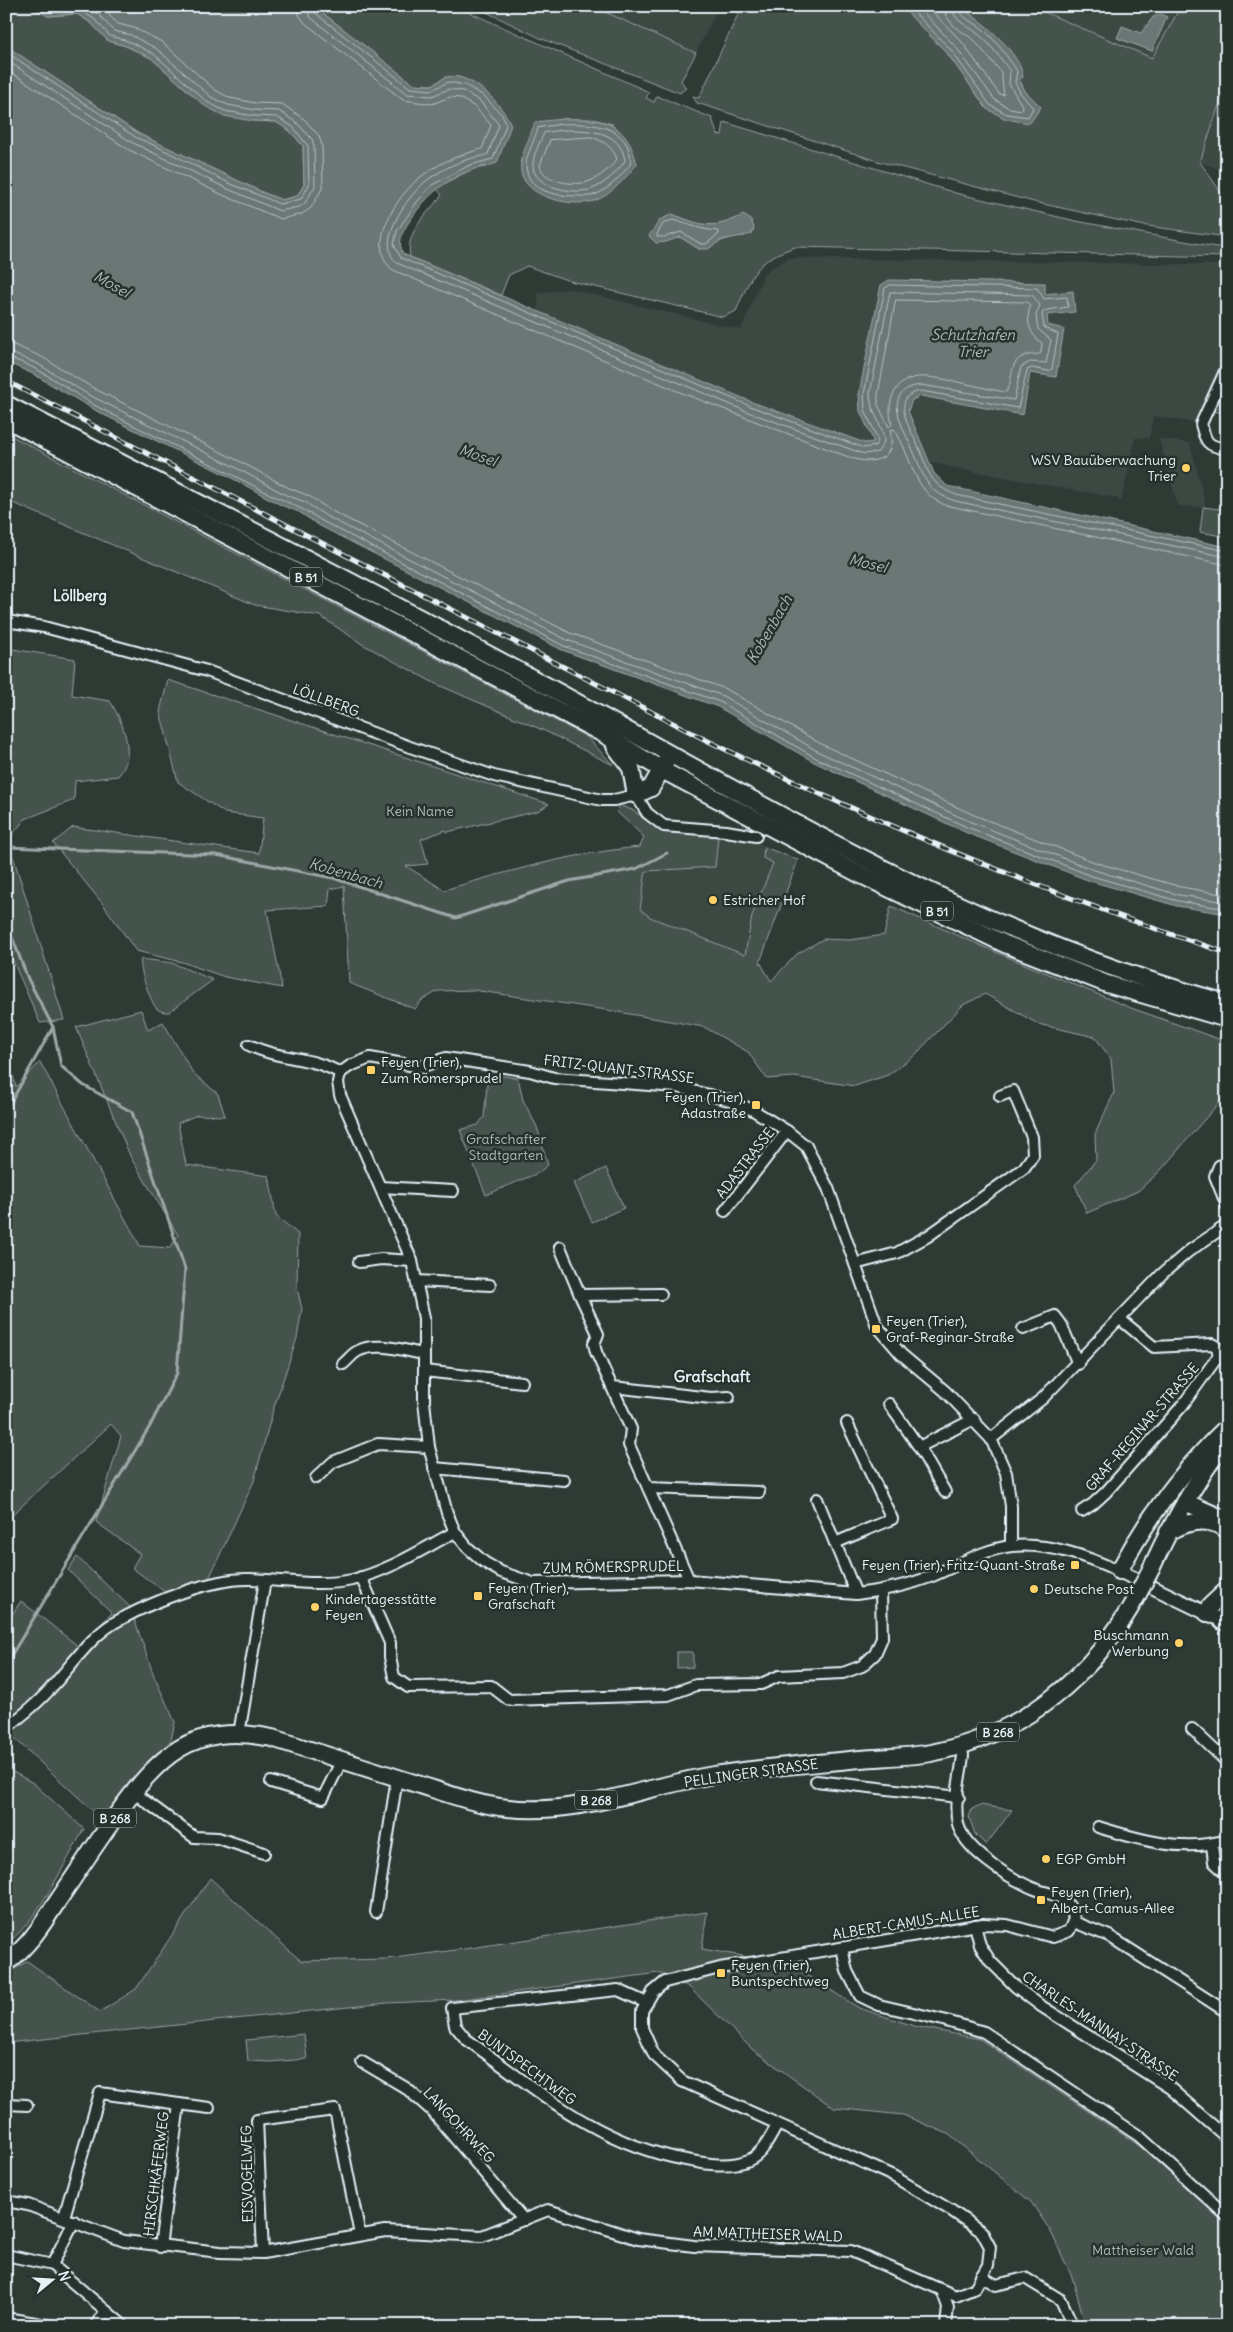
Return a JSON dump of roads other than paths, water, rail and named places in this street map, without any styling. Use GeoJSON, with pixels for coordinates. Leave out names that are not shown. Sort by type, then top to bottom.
{"type":"FeatureCollection","features":[{"type":"Feature","properties":{"kind":"main road","name":"B 51"},"geometry":{"type":"LineString","coordinates":[[6,404],[462,640],[832,841],[1009,928],[1112,968],[1227,1003]]}},
{"type":"Feature","properties":{"kind":"main road","name":"B 51"},"geometry":{"type":"LineString","coordinates":[[6,419],[606,735],[657,767],[857,873],[1006,944],[1107,984],[1227,1019]]}},
{"type":"Feature","properties":{"kind":"main road"},"geometry":{"type":"LineString","coordinates":[[606,735],[628,762],[636,792]]}},
{"type":"Feature","properties":{"kind":"main road"},"geometry":{"type":"LineString","coordinates":[[636,792],[669,754]]}},
{"type":"Feature","properties":{"kind":"main road"},"geometry":{"type":"LineString","coordinates":[[1119,1571],[1158,1507],[1195,1459],[1227,1427]]}},
{"type":"Feature","properties":{"kind":"main road","name":"B 268"},"geometry":{"type":"LineString","coordinates":[[961,1746],[1023,1720],[1070,1684],[1110,1641],[1138,1594],[1185,1502],[1211,1460],[1227,1440]]}},
{"type":"Feature","properties":{"kind":"main road"},"geometry":{"type":"LineString","coordinates":[[1185,1502],[1227,1521]]}},
{"type":"Feature","properties":{"kind":"main road"},"geometry":{"type":"LineString","coordinates":[[1168,1532],[1180,1526],[1199,1522],[1216,1524],[1227,1530]]}},
{"type":"Feature","properties":{"kind":"main road"},"geometry":{"type":"LineString","coordinates":[[1207,1613],[1210,1606],[1227,1590]]}},
{"type":"Feature","properties":{"kind":"main road","name":"PELLINGER STRASSE"},"geometry":{"type":"LineString","coordinates":[[6,1963],[29,1943],[133,1792],[153,1768],[176,1750],[201,1739],[239,1734],[272,1738],[463,1798],[508,1808],[535,1809],[572,1806],[713,1775],[910,1756],[961,1746]]}},
{"type":"Feature","properties":{"kind":"street"},"geometry":{"type":"LineString","coordinates":[[1227,367],[1201,424],[1208,443],[1212,447],[1227,450]]}},
{"type":"Feature","properties":{"kind":"street","name":"LÖLLBERG"},"geometry":{"type":"LineString","coordinates":[[6,621],[44,627],[206,670],[410,747],[494,776],[602,800],[636,792]]}},
{"type":"Feature","properties":{"kind":"street"},"geometry":{"type":"LineString","coordinates":[[636,792],[645,804],[647,813]]}},
{"type":"Feature","properties":{"kind":"street"},"geometry":{"type":"LineString","coordinates":[[636,792],[647,813],[664,826],[726,831],[756,836]]}},
{"type":"Feature","properties":{"kind":"street"},"geometry":{"type":"LineString","coordinates":[[249,1045],[266,1054],[324,1065],[340,1073]]}},
{"type":"Feature","properties":{"kind":"street","name":"FRITZ-QUANT-STRASSE"},"geometry":{"type":"LineString","coordinates":[[340,1073],[370,1058],[421,1067],[446,1058],[530,1071],[554,1078],[677,1087],[725,1099],[753,1110],[786,1131],[806,1146],[828,1188],[856,1264],[864,1295],[877,1326],[901,1354],[945,1391],[974,1419],[991,1439],[1006,1473],[1011,1506],[1011,1546]]}},
{"type":"Feature","properties":{"kind":"street","name":"ZUM RÖMERSPRUDEL"},"geometry":{"type":"LineString","coordinates":[[340,1073],[338,1082],[340,1095],[412,1261],[417,1281],[424,1318],[424,1371],[429,1446],[447,1513],[455,1532],[484,1562],[501,1572],[534,1583],[689,1580],[856,1594],[881,1591],[929,1577],[982,1553],[1011,1546],[1027,1546],[1069,1552],[1119,1571],[1207,1613],[1225,1619]]}},
{"type":"Feature","properties":{"kind":"street"},"geometry":{"type":"LineString","coordinates":[[856,1264],[897,1253],[928,1236],[1024,1168],[1033,1155],[1032,1137],[1013,1091],[1000,1096]]}},
{"type":"Feature","properties":{"kind":"street","name":"ADASTRASSE"},"geometry":{"type":"LineString","coordinates":[[725,1212],[786,1131]]}},
{"type":"Feature","properties":{"kind":"street"},"geometry":{"type":"LineString","coordinates":[[1227,1161],[1219,1166],[1215,1176],[1227,1206]]}},
{"type":"Feature","properties":{"kind":"street"},"geometry":{"type":"LineString","coordinates":[[380,1187],[454,1191]]}},
{"type":"Feature","properties":{"kind":"street"},"geometry":{"type":"LineString","coordinates":[[991,1439],[1043,1398],[1078,1364],[1162,1274],[1189,1251],[1227,1225]]}},
{"type":"Feature","properties":{"kind":"street"},"geometry":{"type":"LineString","coordinates":[[560,1248],[598,1334],[594,1344],[596,1352],[631,1429],[629,1445],[689,1580]]}},
{"type":"Feature","properties":{"kind":"street"},"geometry":{"type":"LineString","coordinates":[[359,1262],[381,1259],[412,1261]]}},
{"type":"Feature","properties":{"kind":"street"},"geometry":{"type":"LineString","coordinates":[[417,1281],[490,1285]]}},
{"type":"Feature","properties":{"kind":"street"},"geometry":{"type":"LineString","coordinates":[[580,1296],[661,1294]]}},
{"type":"Feature","properties":{"kind":"street"},"geometry":{"type":"LineString","coordinates":[[1022,1329],[1055,1316],[1063,1329],[1078,1364]]}},
{"type":"Feature","properties":{"kind":"street","name":"GRAF-REGINAR-STRASSE"},"geometry":{"type":"LineString","coordinates":[[1082,1510],[1093,1504],[1106,1492],[1182,1406],[1220,1355],[1217,1347],[1212,1344],[1154,1347],[1120,1319]]}},
{"type":"Feature","properties":{"kind":"street"},"geometry":{"type":"LineString","coordinates":[[343,1364],[358,1351],[366,1348],[384,1347],[424,1354]]}},
{"type":"Feature","properties":{"kind":"street"},"geometry":{"type":"LineString","coordinates":[[424,1371],[522,1382]]}},
{"type":"Feature","properties":{"kind":"street"},"geometry":{"type":"LineString","coordinates":[[613,1387],[711,1398],[729,1397]]}},
{"type":"Feature","properties":{"kind":"street"},"geometry":{"type":"LineString","coordinates":[[889,1404],[919,1447],[945,1492]]}},
{"type":"Feature","properties":{"kind":"street"},"geometry":{"type":"LineString","coordinates":[[919,1447],[974,1419]]}},
{"type":"Feature","properties":{"kind":"street"},"geometry":{"type":"LineString","coordinates":[[835,1543],[892,1519],[847,1423]]}},
{"type":"Feature","properties":{"kind":"street"},"geometry":{"type":"LineString","coordinates":[[316,1478],[333,1462],[378,1444],[429,1446]]}},
{"type":"Feature","properties":{"kind":"street"},"geometry":{"type":"LineString","coordinates":[[434,1468],[564,1480]]}},
{"type":"Feature","properties":{"kind":"street"},"geometry":{"type":"LineString","coordinates":[[648,1488],[759,1492]]}},
{"type":"Feature","properties":{"kind":"street"},"geometry":{"type":"LineString","coordinates":[[817,1498],[856,1594]]}},
{"type":"Feature","properties":{"kind":"street"},"geometry":{"type":"LineString","coordinates":[[6,1728],[52,1688],[73,1659],[118,1620],[147,1606],[233,1580],[329,1583],[361,1577],[400,1561],[455,1532]]}},
{"type":"Feature","properties":{"kind":"street"},"geometry":{"type":"LineString","coordinates":[[361,1577],[390,1643],[390,1657],[394,1677],[408,1687],[491,1686],[501,1696],[509,1700],[668,1695],[696,1685],[761,1684],[779,1676],[843,1673],[862,1666],[875,1654],[882,1638],[881,1591]]}},
{"type":"Feature","properties":{"kind":"street"},"geometry":{"type":"LineString","coordinates":[[239,1734],[265,1580]]}},
{"type":"Feature","properties":{"kind":"street"},"geometry":{"type":"LineString","coordinates":[[1192,1730],[1227,1762]]}},
{"type":"Feature","properties":{"kind":"street"},"geometry":{"type":"LineString","coordinates":[[961,1746],[959,1826],[971,1848],[1026,1886],[1062,1898],[1071,1909],[1074,1922],[1109,1936],[1227,2012]]}},
{"type":"Feature","properties":{"kind":"street"},"geometry":{"type":"LineString","coordinates":[[270,1782],[323,1798],[342,1760]]}},
{"type":"Feature","properties":{"kind":"street"},"geometry":{"type":"LineString","coordinates":[[376,1912],[398,1778]]}},
{"type":"Feature","properties":{"kind":"street","name":"PELLINGER STRASSE"},"geometry":{"type":"LineString","coordinates":[[816,1781],[959,1797]]}},
{"type":"Feature","properties":{"kind":"street"},"geometry":{"type":"LineString","coordinates":[[133,1792],[194,1837],[218,1838],[264,1853]]}},
{"type":"Feature","properties":{"kind":"street"},"geometry":{"type":"LineString","coordinates":[[1098,1827],[1165,1844],[1212,1845],[1227,1840]]}},
{"type":"Feature","properties":{"kind":"street"},"geometry":{"type":"LineString","coordinates":[[1212,1845],[1214,1862],[1227,1874]]}},
{"type":"Feature","properties":{"kind":"street","name":"ALBERT-CAMUS-ALLEE"},"geometry":{"type":"LineString","coordinates":[[766,1960],[975,1925],[1007,1925],[1054,1937],[1066,1933],[1074,1922]]}},
{"type":"Feature","properties":{"kind":"street","name":"CHARLES-MANNAY-STRASSE"},"geometry":{"type":"LineString","coordinates":[[975,1925],[980,1945],[990,1961],[1016,1986],[1040,2006],[1170,2088],[1227,2138]]}},
{"type":"Feature","properties":{"kind":"street"},"geometry":{"type":"LineString","coordinates":[[842,1948],[849,1977],[860,1996],[879,2005],[984,2032],[1139,2136],[1227,2216]]}},
{"type":"Feature","properties":{"kind":"street","name":"AM MATTHEISER WALD"},"geometry":{"type":"LineString","coordinates":[[6,2201],[28,2205],[124,2241],[160,2247],[263,2252],[360,2235],[406,2231],[462,2237],[482,2236],[548,2210],[638,2239],[694,2246],[851,2251],[894,2267],[956,2296],[975,2288],[988,2265],[990,2248],[982,2232],[952,2211],[893,2176],[682,2081],[654,2055],[642,2028],[642,2011],[653,1992],[665,1982],[720,1968],[766,1960]]}},
{"type":"Feature","properties":{"kind":"street","name":"BUNTSPECHTWEG"},"geometry":{"type":"LineString","coordinates":[[647,2003],[618,1990],[452,2008],[455,2026],[466,2039],[570,2115],[592,2128],[654,2154],[712,2166],[751,2160],[767,2143],[777,2125]]}},
{"type":"Feature","properties":{"kind":"street","name":"LANGOHRWEG"},"geometry":{"type":"LineString","coordinates":[[362,2062],[406,2088],[430,2110],[524,2220]]}},
{"type":"Feature","properties":{"kind":"street","name":"HIRSCHKÄFERWEG"},"geometry":{"type":"LineString","coordinates":[[69,2219],[100,2094],[208,2108]]}},
{"type":"Feature","properties":{"kind":"street"},"geometry":{"type":"LineString","coordinates":[[6,2104],[27,2106]]}},
{"type":"Feature","properties":{"kind":"street","name":"HIRSCHKÄFERWEG"},"geometry":{"type":"LineString","coordinates":[[160,2247],[178,2104]]}},
{"type":"Feature","properties":{"kind":"street","name":"EISVOGELWEG"},"geometry":{"type":"LineString","coordinates":[[263,2252],[257,2120],[335,2110],[360,2235]]}},
{"type":"Feature","properties":{"kind":"street"},"geometry":{"type":"LineString","coordinates":[[52,2265],[69,2219]]}},
{"type":"Feature","properties":{"kind":"street"},"geometry":{"type":"LineString","coordinates":[[6,2255],[52,2265],[124,2326]]}},
{"type":"Feature","properties":{"kind":"street"},"geometry":{"type":"LineString","coordinates":[[982,2276],[996,2285],[1025,2278],[1061,2300],[1073,2326]]}},
{"type":"Feature","properties":{"kind":"street"},"geometry":{"type":"LineString","coordinates":[[942,2290],[948,2307],[946,2326]]}},
{"type":"Feature","properties":{"kind":"street"},"geometry":{"type":"LineString","coordinates":[[94,2326],[106,2311]]}},
{"type":"Feature","properties":{"kind":"street"},"geometry":{"type":"LineString","coordinates":[[6,2318],[53,2326]]}},
{"type":"Feature","properties":{"kind":"water"},"geometry":{"type":"Polygon","coordinates":[[[30,6],[314,6],[413,84],[432,85],[446,77],[466,79],[494,99],[511,125],[497,163],[461,174],[444,184],[417,210],[403,231],[401,249],[403,254],[752,402],[865,443],[873,442],[873,440],[860,411],[859,393],[881,285],[889,280],[1045,283],[1045,294],[1073,291],[1075,312],[1047,315],[1048,325],[1064,329],[1056,377],[1030,373],[1023,415],[921,396],[912,400],[908,411],[934,473],[947,486],[1227,547],[1227,914],[1177,906],[1090,881],[967,833],[814,762],[718,707],[562,650],[320,526],[299,512],[281,505],[228,476],[100,413],[33,374],[6,362],[6,46],[139,134],[264,193],[282,200],[297,196],[304,185],[303,146],[290,131],[276,122],[253,121],[224,116],[205,106],[151,58],[126,46],[108,41],[91,23],[77,14],[48,16],[30,6]]]}},
{"type":"Feature","properties":{"kind":"water"},"geometry":{"type":"Polygon","coordinates":[[[901,6],[962,6],[992,31],[1014,56],[1021,70],[1023,77],[1019,79],[1025,91],[1041,107],[1030,123],[1006,119],[987,109],[947,53],[901,6]]]}},
{"type":"Feature","properties":{"kind":"water"},"geometry":{"type":"Polygon","coordinates":[[[1161,14],[1167,17],[1152,51],[1117,38],[1122,26],[1141,33],[1153,17],[1161,14]]]}},
{"type":"Feature","properties":{"kind":"water"},"geometry":{"type":"Polygon","coordinates":[[[589,119],[610,125],[619,130],[632,149],[637,164],[618,185],[606,195],[594,201],[572,203],[546,197],[526,183],[521,174],[522,158],[535,122],[589,119]]]}},
{"type":"Feature","properties":{"kind":"water"},"geometry":{"type":"Polygon","coordinates":[[[672,214],[708,225],[723,223],[743,215],[751,220],[754,228],[752,234],[721,240],[708,249],[699,249],[680,237],[656,243],[649,236],[660,220],[672,214]]]}},
{"type":"Feature","properties":{"kind":"waterway","name":"Kobenbach"},"geometry":{"type":"LineString","coordinates":[[6,847],[216,855],[333,878],[456,918],[569,881],[636,869],[667,853]]}},
{"type":"Feature","properties":{"kind":"waterway","name":"Kobenbach"},"geometry":{"type":"LineString","coordinates":[[6,921],[28,979],[53,1027],[6,1111]]}},
{"type":"Feature","properties":{"kind":"waterway"},"geometry":{"type":"LineString","coordinates":[[6,1664],[150,1426],[177,1373],[185,1269],[132,1112],[83,1085],[61,1066],[53,1027]]}},
{"type":"Feature","properties":{"kind":"railway"},"geometry":{"type":"LineString","coordinates":[[6,381],[768,770],[961,855],[1093,906],[1227,953]]}},
{"type":"Feature","properties":{"kind":"place","name":"WSV Bauüberwachung Trier"},"geometry":{"type":"Point","coordinates":[1186,468]}},
{"type":"Feature","properties":{"kind":"place","name":"Estricher Hof"},"geometry":{"type":"Point","coordinates":[713,900]}},
{"type":"Feature","properties":{"kind":"place","name":"Feyen (Trier), Zum Römersprudel"},"geometry":{"type":"Point","coordinates":[371,1070]}},
{"type":"Feature","properties":{"kind":"place","name":"Feyen (Trier), Adastraße"},"geometry":{"type":"Point","coordinates":[756,1105]}},
{"type":"Feature","properties":{"kind":"place","name":"Feyen (Trier), Graf-Reginar-Straße"},"geometry":{"type":"Point","coordinates":[876,1329]}},
{"type":"Feature","properties":{"kind":"place","name":"Feyen (Trier), Fritz-Quant-Straße"},"geometry":{"type":"Point","coordinates":[1075,1565]}},
{"type":"Feature","properties":{"kind":"place","name":"Deutsche Post"},"geometry":{"type":"Point","coordinates":[1034,1589]}},
{"type":"Feature","properties":{"kind":"place","name":"Feyen (Trier), Grafschaft"},"geometry":{"type":"Point","coordinates":[478,1596]}},
{"type":"Feature","properties":{"kind":"place","name":"Kindertagesstätte Feyen"},"geometry":{"type":"Point","coordinates":[315,1607]}},
{"type":"Feature","properties":{"kind":"place","name":"Buschmann Werbung"},"geometry":{"type":"Point","coordinates":[1179,1643]}},
{"type":"Feature","properties":{"kind":"place","name":"EGP GmbH"},"geometry":{"type":"Point","coordinates":[1046,1859]}},
{"type":"Feature","properties":{"kind":"place","name":"Feyen (Trier), Albert-Camus-Allee"},"geometry":{"type":"Point","coordinates":[1041,1900]}},
{"type":"Feature","properties":{"kind":"place","name":"Feyen (Trier), Buntspechtweg"},"geometry":{"type":"Point","coordinates":[721,1973]}},
{"type":"Feature","properties":{"kind":"district","name":"Löllberg"},"geometry":{"type":"Point","coordinates":[80,595]}},
{"type":"Feature","properties":{"kind":"district","name":"Grafschaft"},"geometry":{"type":"Point","coordinates":[712,1376]}},
{"type":"Feature","properties":{"kind":"water label","name":"Mosel"},"geometry":{"type":"Point","coordinates":[112,284]}},
{"type":"Feature","properties":{"kind":"water label","name":"Schutzhafen Trier"},"geometry":{"type":"Point","coordinates":[973,342]}},
{"type":"Feature","properties":{"kind":"water label","name":"Mosel"},"geometry":{"type":"Point","coordinates":[478,455]}},
{"type":"Feature","properties":{"kind":"water label","name":"Mosel"},"geometry":{"type":"Point","coordinates":[868,563]}},
{"type":"Feature","properties":{"kind":"park label","name":"Kein Name"},"geometry":{"type":"Point","coordinates":[420,811]}},
{"type":"Feature","properties":{"kind":"park label","name":"Grafschafter Stadtgarten"},"geometry":{"type":"Point","coordinates":[506,1148]}},
{"type":"Feature","properties":{"kind":"park label","name":"Mattheiser Wald"},"geometry":{"type":"Point","coordinates":[1143,2250]}}]}
